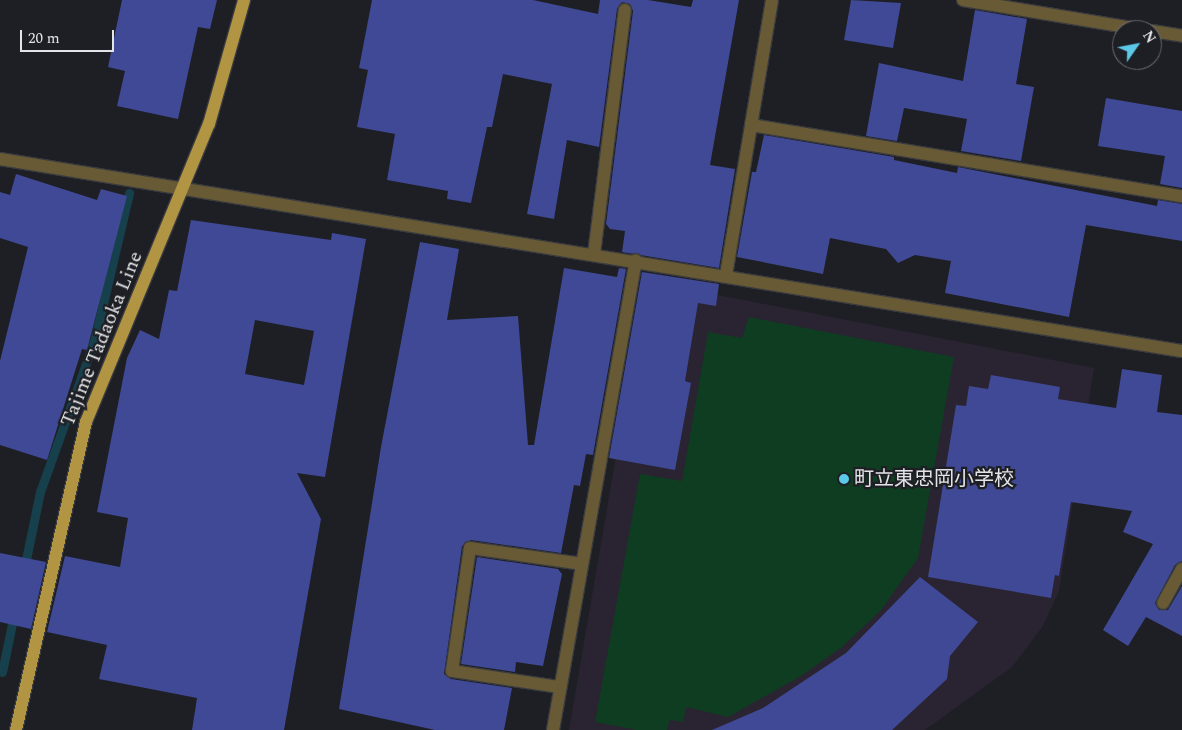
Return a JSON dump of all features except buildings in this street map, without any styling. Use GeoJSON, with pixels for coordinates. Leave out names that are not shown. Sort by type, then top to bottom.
{"type":"FeatureCollection","features":[{"type":"Feature","properties":{"kind":"main road","name":"Tajime Tadaoka Line"},"geometry":{"type":"LineString","coordinates":[[16,730],[86,422],[209,124],[244,0]]}},
{"type":"Feature","properties":{"kind":"street"},"geometry":{"type":"LineString","coordinates":[[726,276],[772,0]]}},
{"type":"Feature","properties":{"kind":"street"},"geometry":{"type":"LineString","coordinates":[[963,0],[1112,25]]}},
{"type":"Feature","properties":{"kind":"street"},"geometry":{"type":"LineString","coordinates":[[594,254],[625,10]]}},
{"type":"Feature","properties":{"kind":"street"},"geometry":{"type":"LineString","coordinates":[[1162,33],[1182,36]]}},
{"type":"Feature","properties":{"kind":"street"},"geometry":{"type":"LineString","coordinates":[[751,125],[1182,196]]}},
{"type":"Feature","properties":{"kind":"street"},"geometry":{"type":"LineString","coordinates":[[0,159],[183,186],[1182,351]]}},
{"type":"Feature","properties":{"kind":"street"},"geometry":{"type":"LineString","coordinates":[[553,730],[559,687],[636,260]]}},
{"type":"Feature","properties":{"kind":"street"},"geometry":{"type":"LineString","coordinates":[[559,687],[452,671],[470,548],[582,564]]}},
{"type":"Feature","properties":{"kind":"street"},"geometry":{"type":"LineString","coordinates":[[1163,603],[1182,569]]}},
{"type":"Feature","properties":{"kind":"shaded area","name":"町立東忠岡小学校"},"geometry":{"type":"Polygon","coordinates":[[[646,281],[1094,368],[1059,591],[1043,626],[1012,667],[925,730],[569,730],[646,281]]]}},
{"type":"Feature","properties":{"kind":"green space"},"geometry":{"type":"Polygon","coordinates":[[[749,317],[954,357],[918,558],[881,610],[842,647],[801,676],[728,717],[686,707],[683,722],[670,720],[667,730],[637,730],[595,722],[640,474],[682,481],[708,332],[742,338],[749,317]]]}},
{"type":"Feature","properties":{"kind":"waterway"},"geometry":{"type":"LineString","coordinates":[[24,569],[40,492],[95,338],[129,193]]}},
{"type":"Feature","properties":{"kind":"waterway"},"geometry":{"type":"LineString","coordinates":[[2,672],[14,614]]}},
{"type":"Feature","properties":{"kind":"place","name":"町立東忠岡小学校"},"geometry":{"type":"Point","coordinates":[844,479]}}]}
